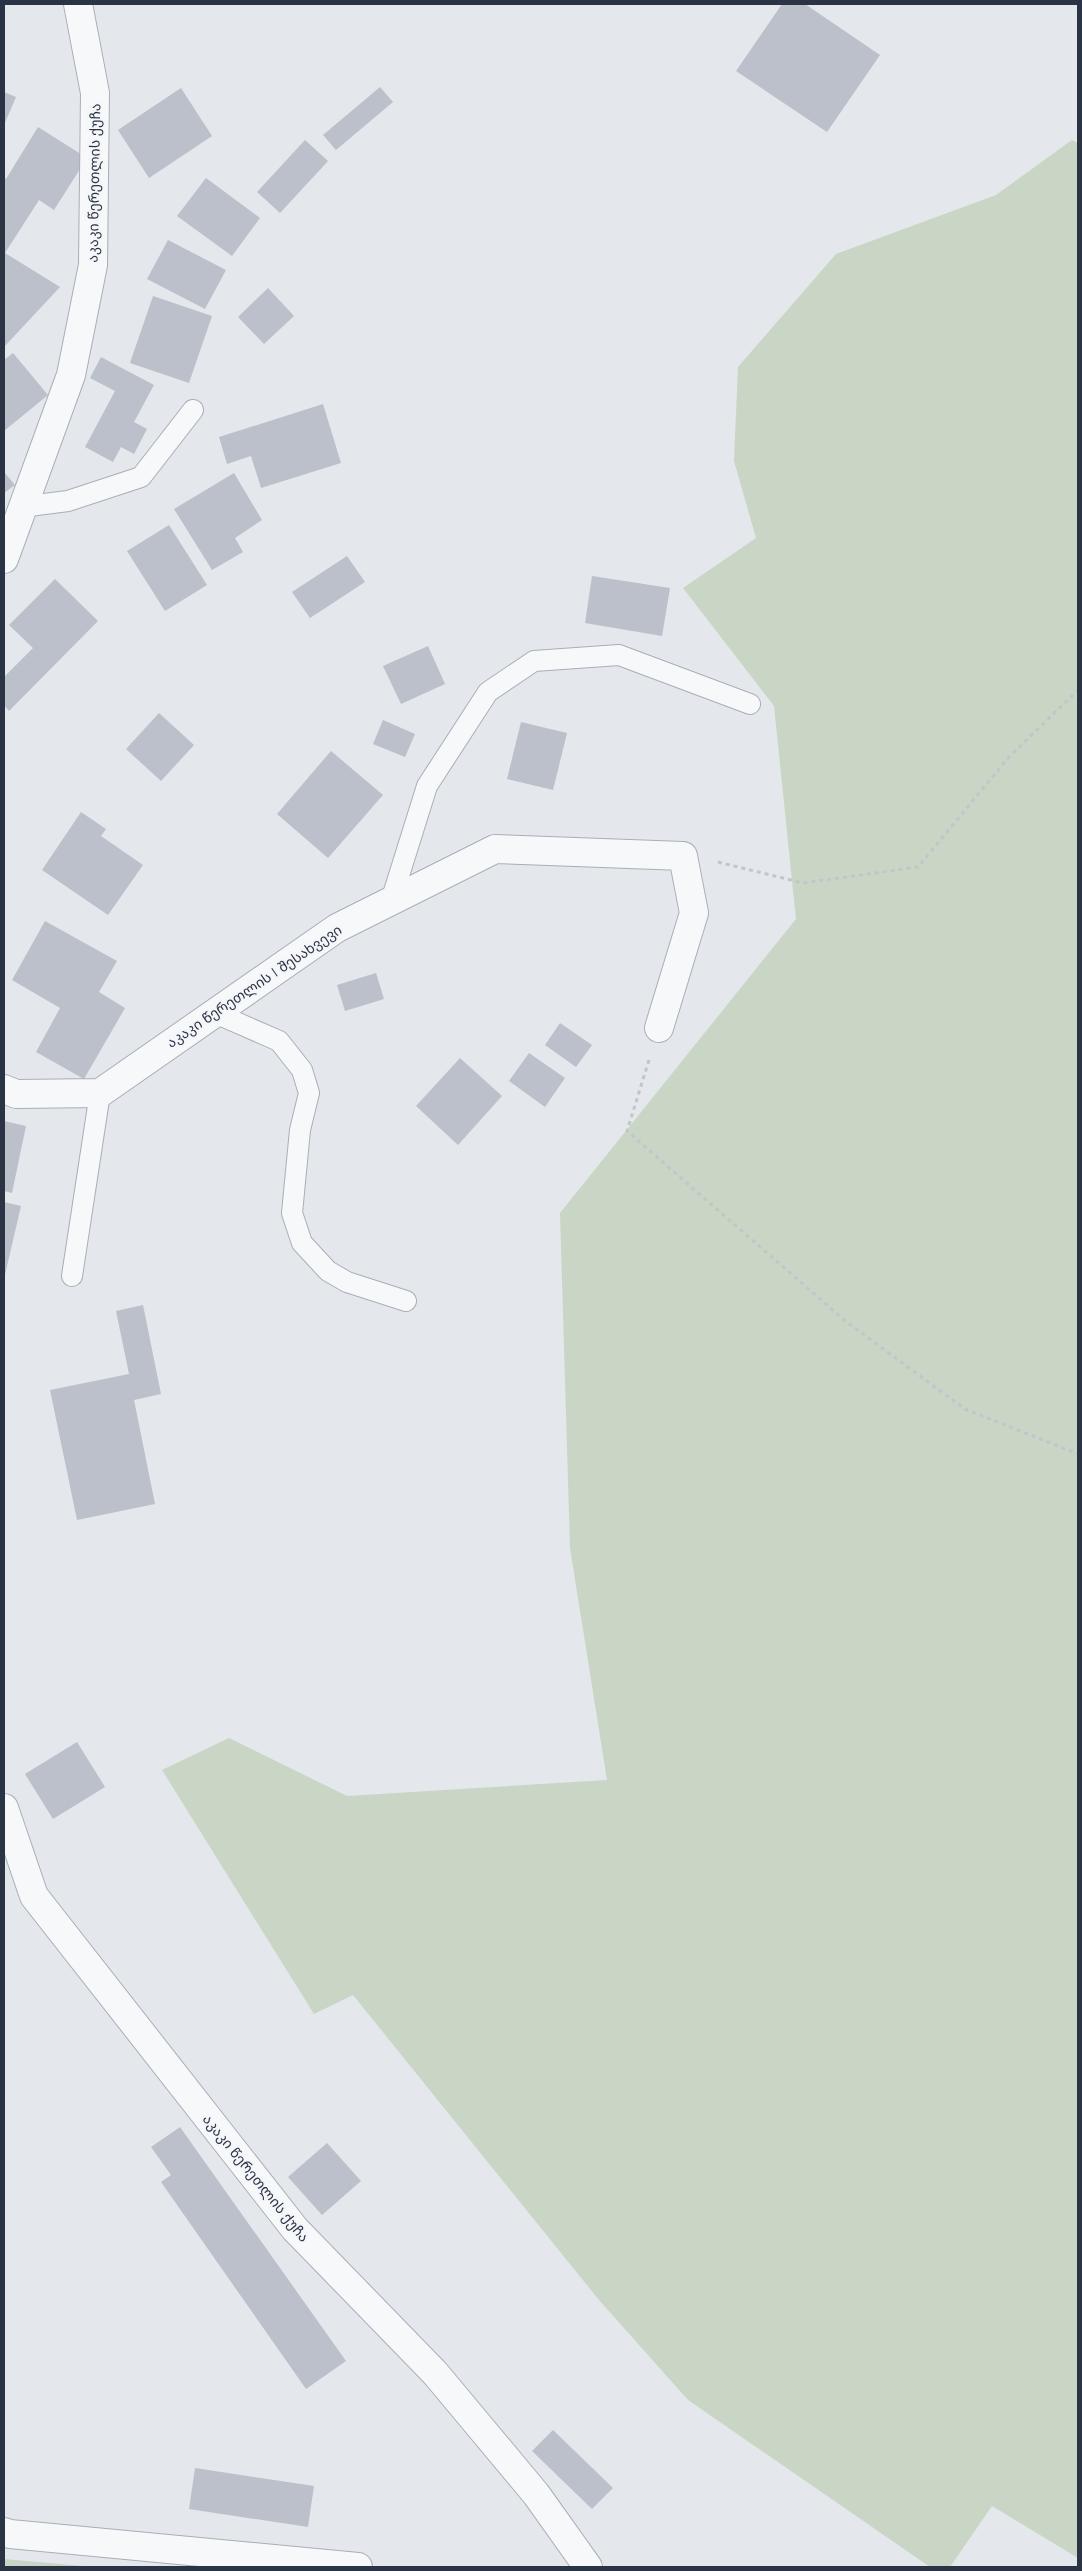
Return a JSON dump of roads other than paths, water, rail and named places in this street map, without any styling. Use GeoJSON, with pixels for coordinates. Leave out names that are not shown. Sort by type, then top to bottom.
{"type":"FeatureCollection","features":[{"type":"Feature","properties":{"kind":"street","name":"აკაკი წერეთლის ქუჩა"},"geometry":{"type":"LineString","coordinates":[[4,559],[21,507],[71,375],[93,265],[95,93],[78,4]]}},
{"type":"Feature","properties":{"kind":"street","name":"აკაკი წერეთლის I შესახვევი"},"geometry":{"type":"LineString","coordinates":[[100,1093],[337,928],[495,850],[683,856],[694,913],[660,1028]]}},
{"type":"Feature","properties":{"kind":"street"},"geometry":{"type":"LineString","coordinates":[[4,1089],[16,1094],[100,1093]]}},
{"type":"Feature","properties":{"kind":"street","name":"აკაკი წერეთლის ქუჩა"},"geometry":{"type":"LineString","coordinates":[[4,1808],[34,1896],[295,2229],[435,2373],[536,2494],[588,2567]]}},
{"type":"Feature","properties":{"kind":"street"},"geometry":{"type":"LineString","coordinates":[[4,2532],[358,2567]]}},
{"type":"Feature","properties":{"kind":"lane"},"geometry":{"type":"LineString","coordinates":[[21,507],[68,501],[141,477],[193,410]]}},
{"type":"Feature","properties":{"kind":"lane"},"geometry":{"type":"LineString","coordinates":[[391,901],[427,786],[488,692],[534,661],[619,655],[750,704]]}},
{"type":"Feature","properties":{"kind":"lane"},"geometry":{"type":"LineString","coordinates":[[214,1013],[279,1042],[302,1070],[309,1093],[300,1130],[292,1213],[302,1243],[328,1271],[347,1282],[406,1301]]}},
{"type":"Feature","properties":{"kind":"lane"},"geometry":{"type":"LineString","coordinates":[[72,1276],[100,1093]]}}]}
